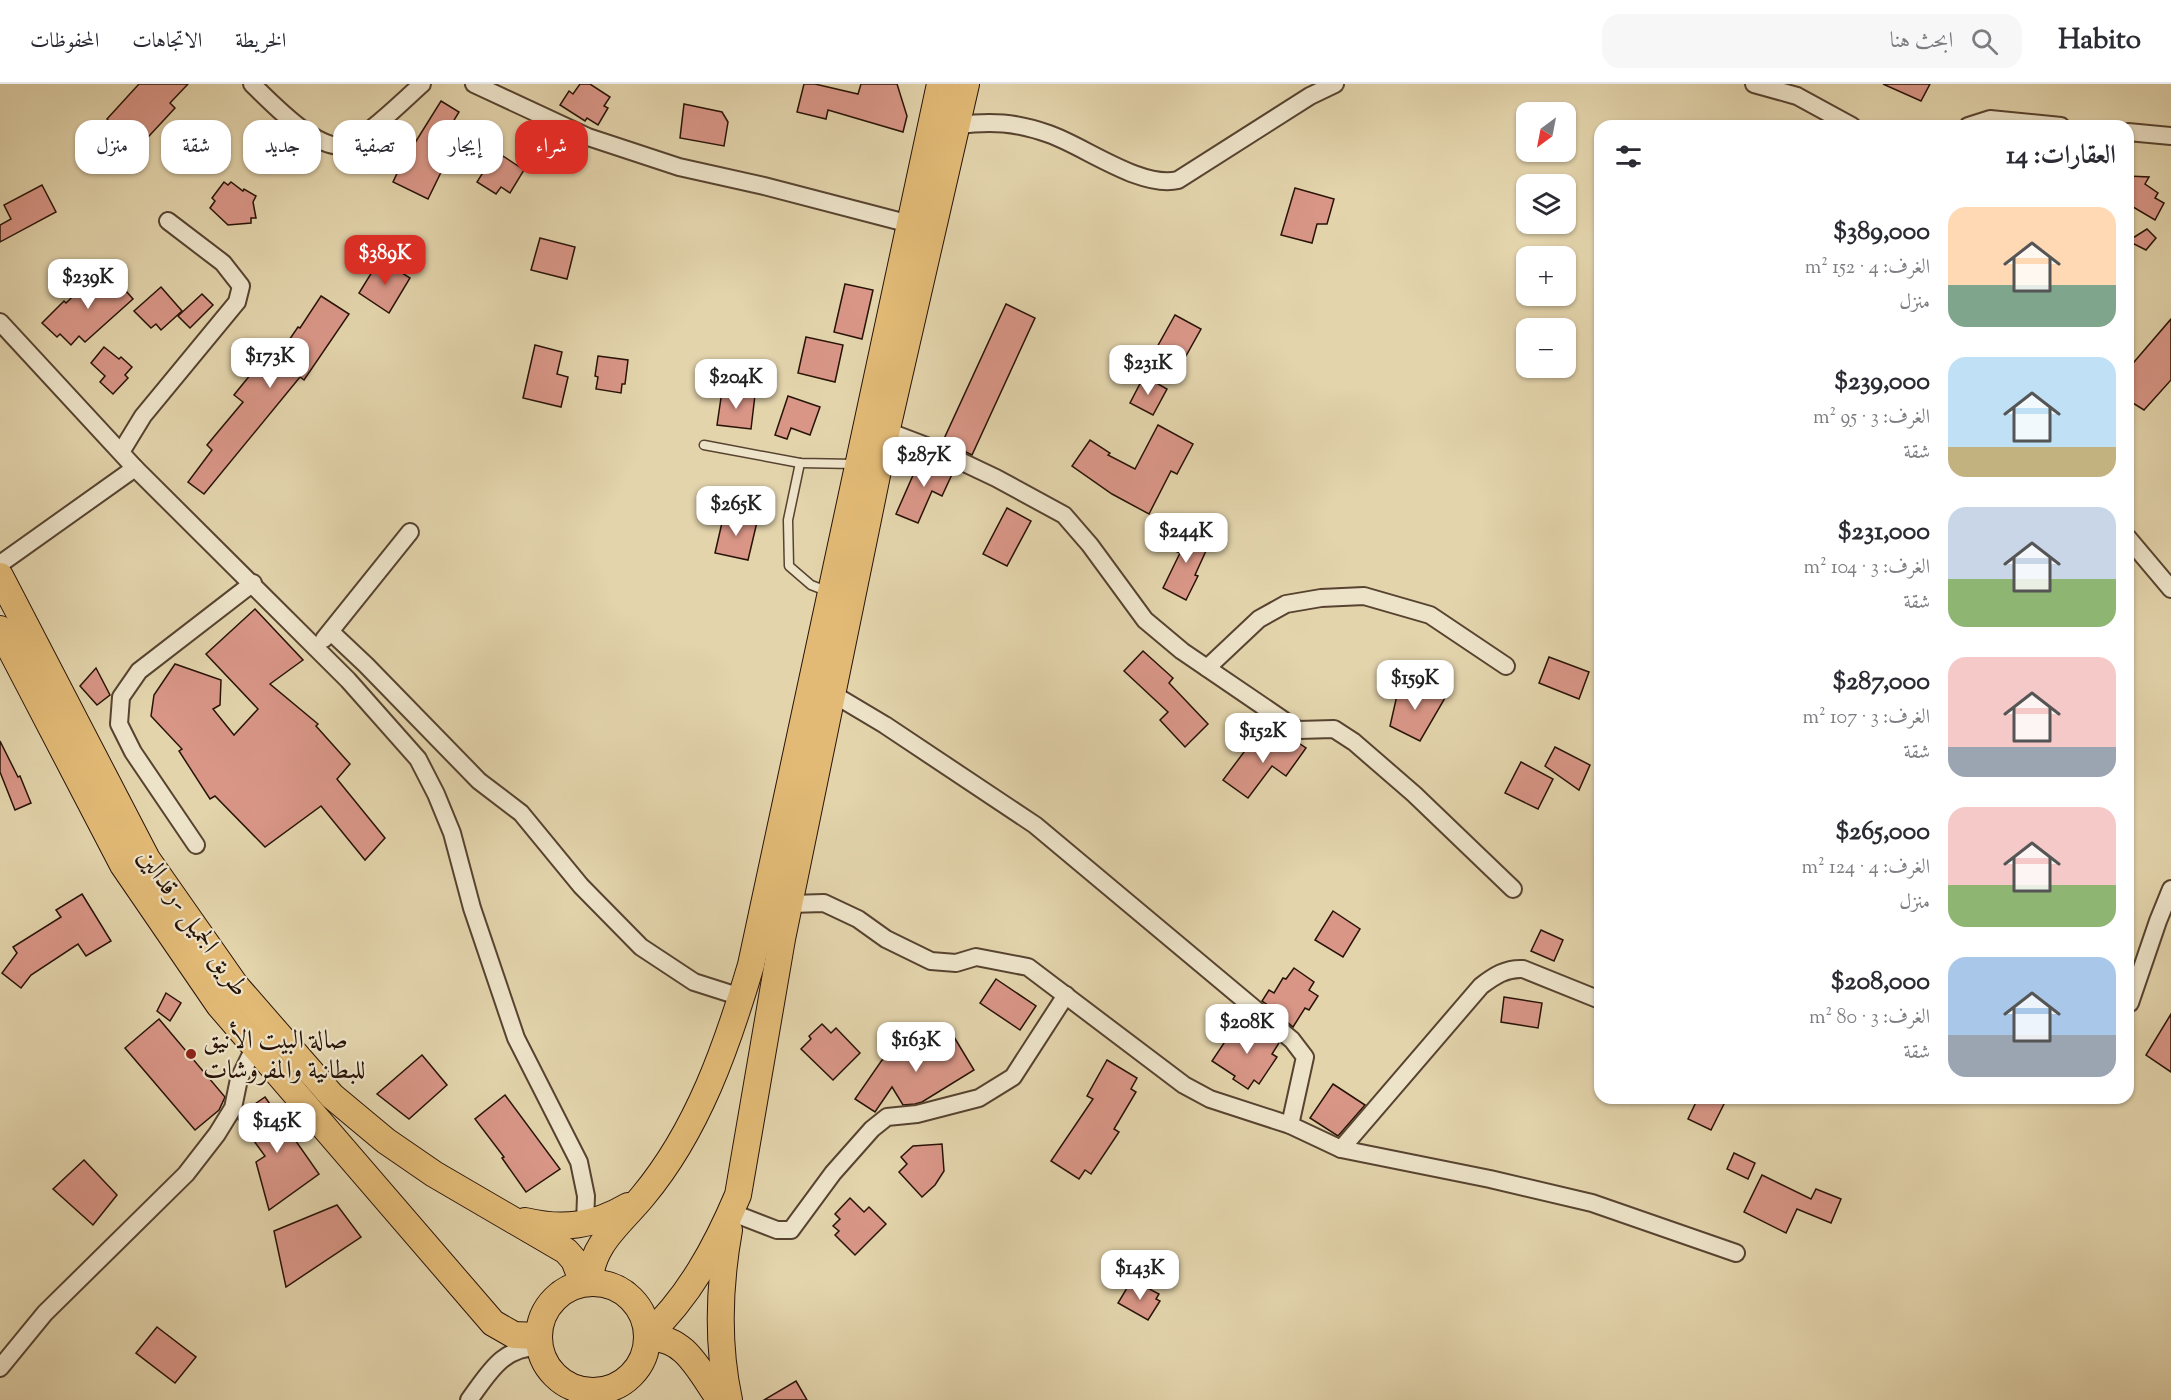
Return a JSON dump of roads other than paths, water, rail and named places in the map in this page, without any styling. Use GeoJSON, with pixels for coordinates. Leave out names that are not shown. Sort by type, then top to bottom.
{"type":"FeatureCollection","features":[{"type":"Feature","properties":{"kind":"main road"},"geometry":{"type":"LineString","coordinates":[[729,1400],[723,1362],[721,1306],[726,1250],[736,1204],[770,937],[831,593],[940,84]]}},
{"type":"Feature","properties":{"kind":"main road"},"geometry":{"type":"LineString","coordinates":[[586,1283],[598,1248],[664,1169],[694,1118],[741,997],[770,937],[790,904],[887,431],[966,84]]}},
{"type":"Feature","properties":{"kind":"main road","name":"طريق الجميل -رقدالين"},"geometry":{"type":"LineString","coordinates":[[0,576],[147,859],[236,986],[332,1096],[386,1141],[442,1179],[566,1251],[574,1260],[586,1283]]}},
{"type":"Feature","properties":{"kind":"main road","name":"طريق الجميل -رقدالين"},"geometry":{"type":"LineString","coordinates":[[0,630],[123,865],[219,1005],[493,1323],[514,1335],[539,1342]]}},
{"type":"Feature","properties":{"kind":"main road"},"geometry":{"type":"LineString","coordinates":[[503,1213],[544,1225],[565,1227],[585,1224],[614,1214],[643,1196]]}},
{"type":"Feature","properties":{"kind":"main road"},"geometry":{"type":"LineString","coordinates":[[647,1338],[671,1312],[691,1285],[722,1233],[736,1204]]}},
{"type":"Feature","properties":{"kind":"main road"},"geometry":{"type":"LineString","coordinates":[[586,1283],[611,1286],[630,1297],[642,1315],[647,1338],[646,1350],[636,1369],[621,1383],[594,1395],[574,1388],[555,1376],[548,1367],[539,1342],[542,1318],[551,1302],[560,1293],[586,1283]]}},
{"type":"Feature","properties":{"kind":"main road"},"geometry":{"type":"LineString","coordinates":[[647,1338],[668,1339],[678,1344],[720,1400]]}},
{"type":"Feature","properties":{"kind":"street"},"geometry":{"type":"LineString","coordinates":[[252,84],[293,124],[333,147],[348,145],[422,84]]}},
{"type":"Feature","properties":{"kind":"street"},"geometry":{"type":"LineString","coordinates":[[474,84],[588,137],[668,163],[910,224]]}},
{"type":"Feature","properties":{"kind":"street"},"geometry":{"type":"LineString","coordinates":[[957,125],[989,121],[1008,122],[1028,127],[1051,134],[1124,170],[1159,182],[1169,182],[1178,180],[1310,96],[1335,84]]}},
{"type":"Feature","properties":{"kind":"street"},"geometry":{"type":"LineString","coordinates":[[1754,84],[1797,96],[1841,120]]}},
{"type":"Feature","properties":{"kind":"street"},"geometry":{"type":"LineString","coordinates":[[2134,133],[2171,136]]}},
{"type":"Feature","properties":{"kind":"street"},"geometry":{"type":"LineString","coordinates":[[121,452],[143,416],[237,302],[241,286],[223,263],[168,221]]}},
{"type":"Feature","properties":{"kind":"street"},"geometry":{"type":"LineString","coordinates":[[0,322],[135,468],[348,680],[418,759],[452,833],[472,908],[516,1038],[579,1162],[586,1196],[585,1224]]}},
{"type":"Feature","properties":{"kind":"street"},"geometry":{"type":"LineString","coordinates":[[887,431],[937,450],[996,478],[1064,515],[1090,545],[1145,620],[1182,651],[1298,729],[1334,729],[1354,742],[1414,794],[1513,889]]}},
{"type":"Feature","properties":{"kind":"street"},"geometry":{"type":"LineString","coordinates":[[0,564],[135,468]]}},
{"type":"Feature","properties":{"kind":"street"},"geometry":{"type":"LineString","coordinates":[[316,647],[331,632],[410,532]]}},
{"type":"Feature","properties":{"kind":"street"},"geometry":{"type":"LineString","coordinates":[[2134,545],[2171,589]]}},
{"type":"Feature","properties":{"kind":"street"},"geometry":{"type":"LineString","coordinates":[[196,845],[133,752],[119,723],[121,698],[139,671],[253,583]]}},
{"type":"Feature","properties":{"kind":"street"},"geometry":{"type":"LineString","coordinates":[[1208,668],[1259,619],[1286,604],[1322,598],[1364,596],[1430,615],[1506,666]]}},
{"type":"Feature","properties":{"kind":"street"},"geometry":{"type":"LineString","coordinates":[[331,632],[479,781],[520,813],[581,886],[641,947],[694,982],[741,997]]}},
{"type":"Feature","properties":{"kind":"street"},"geometry":{"type":"LineString","coordinates":[[833,694],[885,725],[1035,825],[1292,1040],[1305,1057],[1290,1125]]}},
{"type":"Feature","properties":{"kind":"street"},"geometry":{"type":"LineString","coordinates":[[2134,991],[2157,921],[2171,889]]}},
{"type":"Feature","properties":{"kind":"street"},"geometry":{"type":"LineString","coordinates":[[790,904],[824,903],[858,919],[886,939],[931,961],[956,963],[976,957],[1028,967],[1184,1085],[1210,1100],[1290,1125],[1341,1149],[1490,1179],[1592,1203],[1736,1253]]}},
{"type":"Feature","properties":{"kind":"street"},"geometry":{"type":"LineString","coordinates":[[1341,1149],[1481,986],[1491,978],[1510,968],[1523,969],[1594,998]]}},
{"type":"Feature","properties":{"kind":"street"},"geometry":{"type":"LineString","coordinates":[[736,1204],[777,1230],[791,1230],[834,1173],[872,1129],[887,1117],[917,1114],[979,1098],[1013,1077],[1066,995]]}},
{"type":"Feature","properties":{"kind":"street"},"geometry":{"type":"LineString","coordinates":[[0,1368],[45,1313],[186,1174],[217,1134],[233,1108],[240,1079],[255,1047]]}},
{"type":"Feature","properties":{"kind":"street"},"geometry":{"type":"LineString","coordinates":[[469,1400],[489,1373],[507,1355],[539,1342]]}},
{"type":"Feature","properties":{"kind":"lane"},"geometry":{"type":"LineString","coordinates":[[704,445],[800,463],[859,464]]}},
{"type":"Feature","properties":{"kind":"lane"},"geometry":{"type":"LineString","coordinates":[[800,463],[788,520],[789,566],[811,585],[831,593]]}},
{"type":"Feature","properties":{"kind":"place","name":"صالة البيت الأنيق للبطانية والمفروشات"},"geometry":{"type":"Point","coordinates":[191,1054]}}]}
